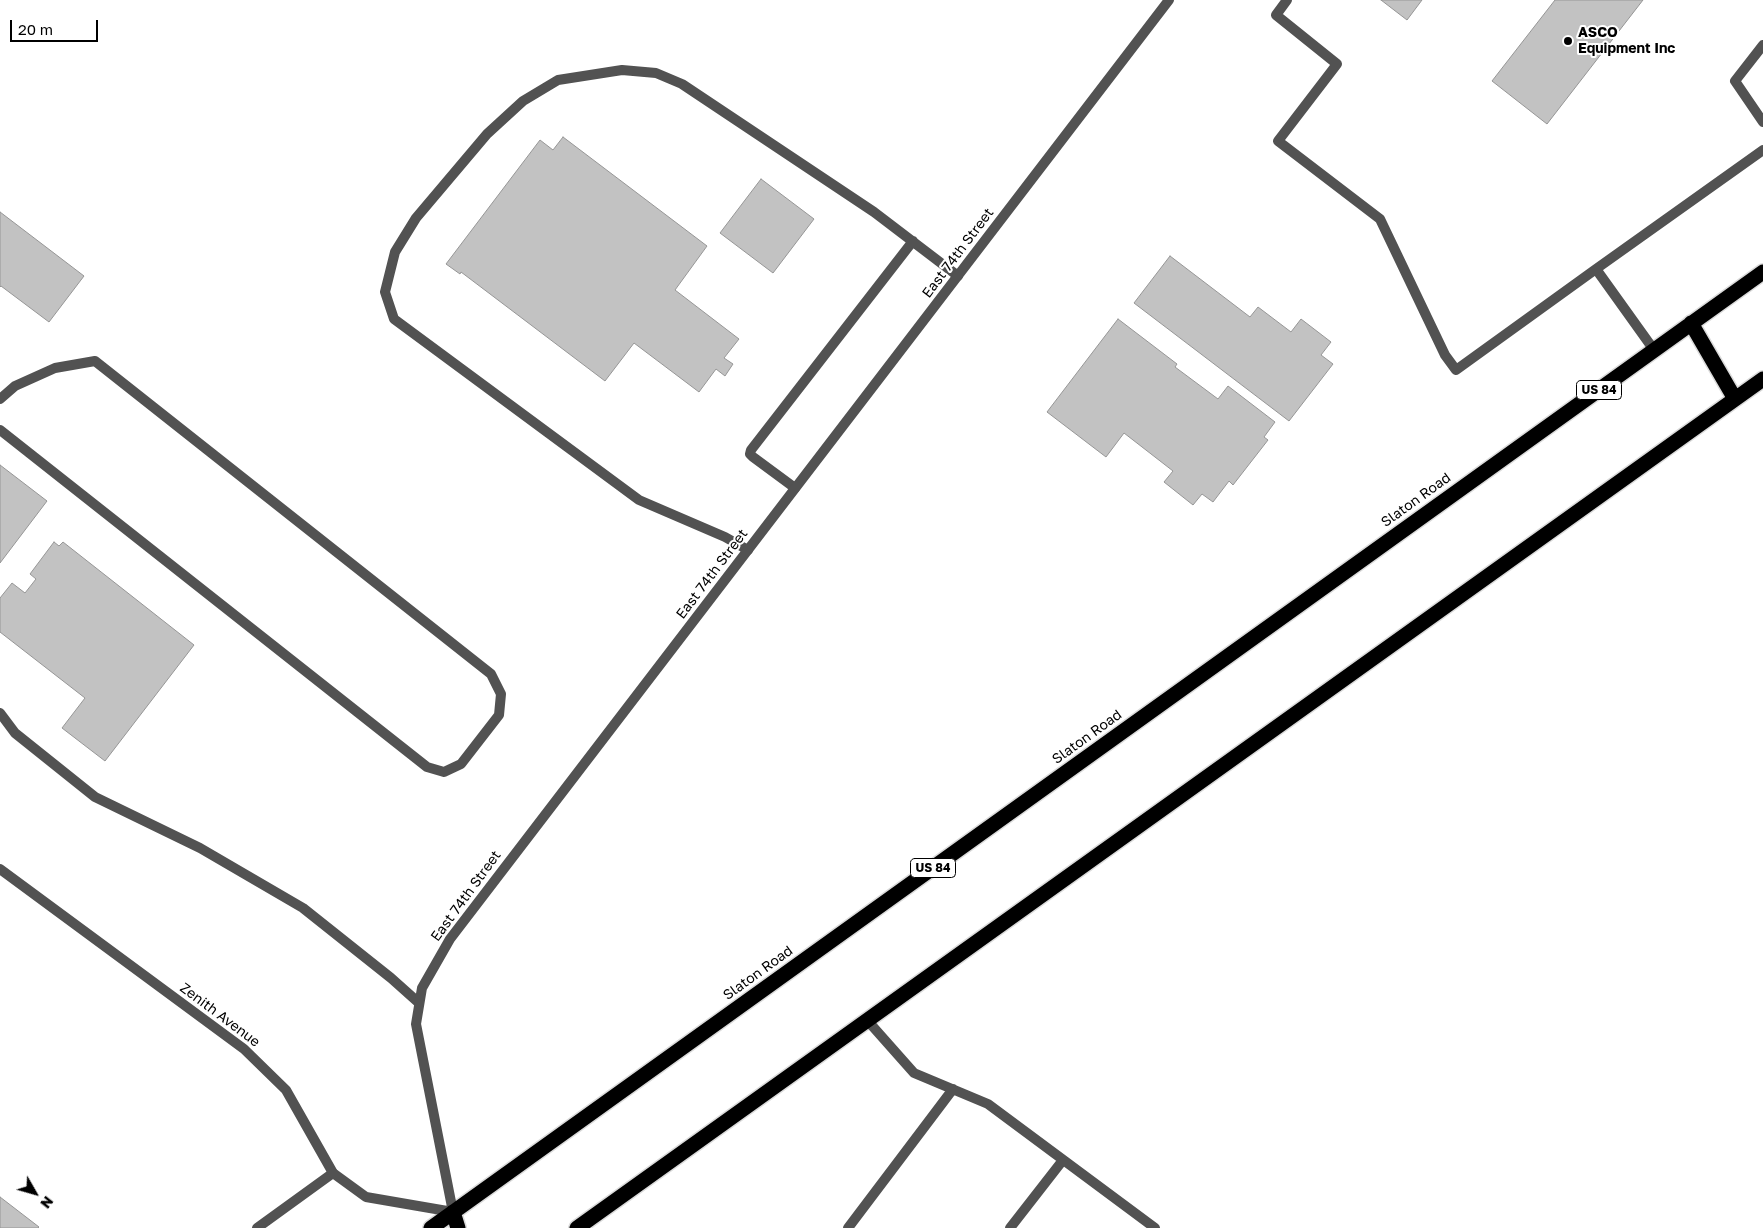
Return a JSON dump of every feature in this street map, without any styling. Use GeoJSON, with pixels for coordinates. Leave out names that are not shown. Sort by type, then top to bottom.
{"type":"FeatureCollection","features":[{"type":"Feature","properties":{"kind":"highway","name":"Slaton Road"},"geometry":{"type":"LineString","coordinates":[[431,1228],[1763,272]]}},
{"type":"Feature","properties":{"kind":"highway"},"geometry":{"type":"LineString","coordinates":[[1691,323],[1735,399]]}},
{"type":"Feature","properties":{"kind":"highway"},"geometry":{"type":"LineString","coordinates":[[577,1228],[1763,379]]}},
{"type":"Feature","properties":{"kind":"highway"},"geometry":{"type":"LineString","coordinates":[[453,1212],[458,1228]]}},
{"type":"Feature","properties":{"kind":"street","name":"East 74th Street"},"geometry":{"type":"LineString","coordinates":[[453,1212],[416,1024],[422,988],[450,939],[1169,0]]}},
{"type":"Feature","properties":{"kind":"street"},"geometry":{"type":"LineString","coordinates":[[1287,0],[1276,15],[1337,64],[1278,141],[1380,219],[1445,355],[1456,370],[1763,150]]}},
{"type":"Feature","properties":{"kind":"street"},"geometry":{"type":"LineString","coordinates":[[1763,45],[1735,81],[1763,122]]}},
{"type":"Feature","properties":{"kind":"street"},"geometry":{"type":"LineString","coordinates":[[748,550],[725,536],[639,500],[394,319],[385,292],[395,252],[416,218],[487,134],[523,101],[558,80],[622,70],[656,73],[682,84],[874,212],[958,276]]}},
{"type":"Feature","properties":{"kind":"street"},"geometry":{"type":"LineString","coordinates":[[795,488],[753,458],[750,454],[751,450],[913,242]]}},
{"type":"Feature","properties":{"kind":"street"},"geometry":{"type":"LineString","coordinates":[[1596,270],[1654,350]]}},
{"type":"Feature","properties":{"kind":"street"},"geometry":{"type":"LineString","coordinates":[[0,399],[15,386],[54,368],[94,362],[491,674],[501,694],[499,716],[461,764],[444,772],[427,767],[0,430]]}},
{"type":"Feature","properties":{"kind":"street"},"geometry":{"type":"LineString","coordinates":[[0,713],[15,733],[95,797],[200,848],[303,908],[391,978],[419,1003]]}},
{"type":"Feature","properties":{"kind":"street","name":"Zenith Avenue"},"geometry":{"type":"LineString","coordinates":[[0,870],[244,1049],[286,1090],[333,1174],[366,1197],[453,1212]]}},
{"type":"Feature","properties":{"kind":"street"},"geometry":{"type":"LineString","coordinates":[[867,1020],[914,1073],[988,1104],[1155,1228]]}},
{"type":"Feature","properties":{"kind":"street"},"geometry":{"type":"LineString","coordinates":[[848,1228],[953,1089]]}},
{"type":"Feature","properties":{"kind":"street"},"geometry":{"type":"LineString","coordinates":[[1010,1228],[1063,1160]]}},
{"type":"Feature","properties":{"kind":"street"},"geometry":{"type":"LineString","coordinates":[[257,1228],[333,1174]]}},
{"type":"Feature","properties":{"kind":"building"},"geometry":{"type":"Polygon","coordinates":[[[1381,0],[1422,0],[1407,20],[1381,0]]]}},
{"type":"Feature","properties":{"kind":"building","name":"ASCO Equipment Inc"},"geometry":{"type":"Polygon","coordinates":[[[1555,0],[1643,0],[1547,124],[1492,81],[1555,0]]]}},
{"type":"Feature","properties":{"kind":"building"},"geometry":{"type":"Polygon","coordinates":[[[563,137],[707,246],[675,290],[739,339],[724,358],[733,364],[725,376],[716,369],[699,392],[634,343],[605,381],[461,272],[460,274],[446,264],[540,140],[553,150],[563,137]]]}},
{"type":"Feature","properties":{"kind":"building"},"geometry":{"type":"Polygon","coordinates":[[[761,179],[814,219],[773,273],[720,233],[761,179]]]}},
{"type":"Feature","properties":{"kind":"building"},"geometry":{"type":"Polygon","coordinates":[[[0,212],[84,276],[49,322],[0,287],[0,212]]]}},
{"type":"Feature","properties":{"kind":"building"},"geometry":{"type":"Polygon","coordinates":[[[1170,256],[1250,317],[1258,307],[1291,332],[1301,319],[1331,342],[1321,355],[1333,364],[1289,421],[1134,303],[1170,256]]]}},
{"type":"Feature","properties":{"kind":"building"},"geometry":{"type":"Polygon","coordinates":[[[1118,319],[1177,364],[1175,367],[1218,399],[1228,386],[1275,422],[1264,437],[1268,440],[1233,485],[1229,481],[1213,502],[1202,494],[1193,505],[1164,482],[1173,471],[1124,433],[1106,457],[1047,412],[1118,319]]]}},
{"type":"Feature","properties":{"kind":"building"},"geometry":{"type":"Polygon","coordinates":[[[0,465],[47,501],[0,563],[0,465]]]}},
{"type":"Feature","properties":{"kind":"building"},"geometry":{"type":"Polygon","coordinates":[[[54,542],[59,546],[63,542],[194,645],[105,761],[62,728],[85,698],[0,632],[0,598],[12,583],[25,593],[36,579],[30,574],[54,542]]]}},
{"type":"Feature","properties":{"kind":"building"},"geometry":{"type":"Polygon","coordinates":[[[0,1197],[39,1227],[0,1228],[0,1197]]]}},
{"type":"Feature","properties":{"kind":"place","name":"ASCO Equipment Inc"},"geometry":{"type":"Point","coordinates":[1568,41]}}]}
